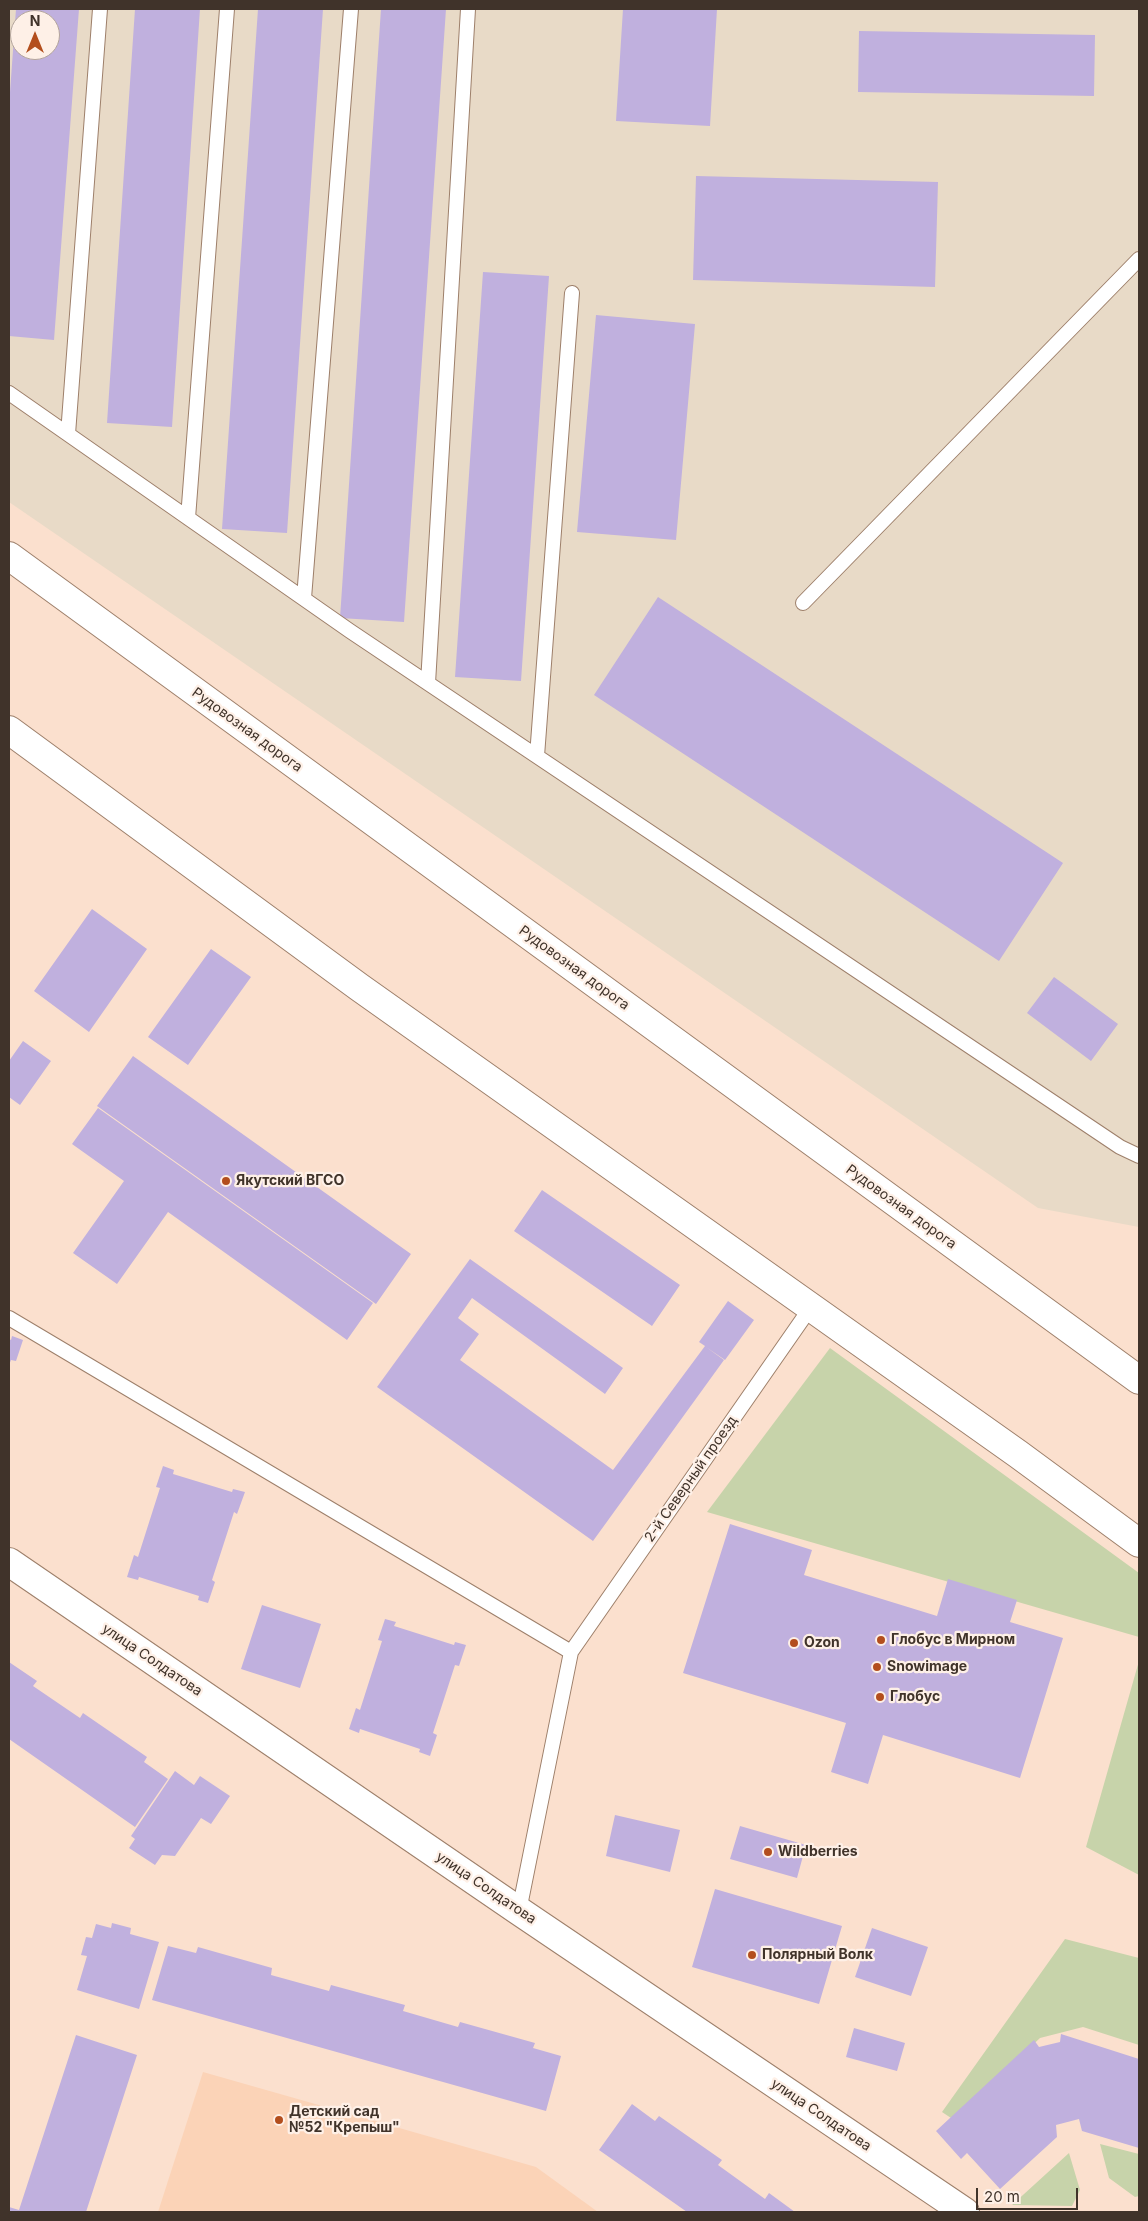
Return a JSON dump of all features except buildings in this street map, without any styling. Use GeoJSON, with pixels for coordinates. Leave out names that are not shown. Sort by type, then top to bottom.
{"type":"FeatureCollection","features":[{"type":"Feature","properties":{"kind":"street","name":"Рудовозная дорога"},"geometry":{"type":"LineString","coordinates":[[9,556],[1139,1380]]}},
{"type":"Feature","properties":{"kind":"street"},"geometry":{"type":"LineString","coordinates":[[9,730],[351,982],[1018,1454],[1139,1543]]}},
{"type":"Feature","properties":{"kind":"street","name":"улица Солдатова"},"geometry":{"type":"LineString","coordinates":[[9,1562],[519,1911],[965,2212]]}},
{"type":"Feature","properties":{"kind":"lane"},"geometry":{"type":"LineString","coordinates":[[68,434],[100,9]]}},
{"type":"Feature","properties":{"kind":"lane"},"geometry":{"type":"LineString","coordinates":[[188,518],[227,9]]}},
{"type":"Feature","properties":{"kind":"lane"},"geometry":{"type":"LineString","coordinates":[[304,598],[351,9]]}},
{"type":"Feature","properties":{"kind":"lane"},"geometry":{"type":"LineString","coordinates":[[428,683],[468,9]]}},
{"type":"Feature","properties":{"kind":"lane"},"geometry":{"type":"LineString","coordinates":[[803,603],[1139,259]]}},
{"type":"Feature","properties":{"kind":"lane"},"geometry":{"type":"LineString","coordinates":[[537,756],[572,293]]}},
{"type":"Feature","properties":{"kind":"lane"},"geometry":{"type":"LineString","coordinates":[[9,393],[428,683],[1079,1120],[1120,1147],[1139,1156]]}},
{"type":"Feature","properties":{"kind":"lane","name":"2-й Северный проезд"},"geometry":{"type":"LineString","coordinates":[[571,1652],[811,1307]]}},
{"type":"Feature","properties":{"kind":"lane"},"geometry":{"type":"LineString","coordinates":[[9,1318],[571,1652],[519,1911]]}},
{"type":"Feature","properties":{"kind":"shaded area"},"geometry":{"type":"Polygon","coordinates":[[[9,9],[1139,9],[1139,1227],[1038,1208],[9,502],[9,9]]]}},
{"type":"Feature","properties":{"kind":"shaded area","name":"Детский сад №52 \"Крепыш\""},"geometry":{"type":"Polygon","coordinates":[[[203,2072],[536,2167],[598,2212],[158,2212],[203,2072]]]}},
{"type":"Feature","properties":{"kind":"green space"},"geometry":{"type":"Polygon","coordinates":[[[830,1348],[1139,1573],[1139,1637],[707,1512],[830,1348]]]}},
{"type":"Feature","properties":{"kind":"green space"},"geometry":{"type":"Polygon","coordinates":[[[1139,1661],[1139,1875],[1086,1847],[1139,1661]]]}},
{"type":"Feature","properties":{"kind":"green space"},"geometry":{"type":"Polygon","coordinates":[[[1065,1939],[1139,1958],[1139,2045],[1083,2027],[1040,2038],[954,2120],[942,2112],[1065,1939]]]}},
{"type":"Feature","properties":{"kind":"green space"},"geometry":{"type":"Polygon","coordinates":[[[1100,2144],[1139,2154],[1139,2196],[1135,2197],[1109,2178],[1100,2144]]]}},
{"type":"Feature","properties":{"kind":"green space"},"geometry":{"type":"Polygon","coordinates":[[[1069,2153],[1080,2190],[1072,2206],[1012,2205],[1069,2153]]]}},
{"type":"Feature","properties":{"kind":"place","name":"Якутский ВГСО"},"geometry":{"type":"Point","coordinates":[226,1181]}},
{"type":"Feature","properties":{"kind":"place","name":"Глобус в Мирном"},"geometry":{"type":"Point","coordinates":[881,1640]}},
{"type":"Feature","properties":{"kind":"place","name":"Ozon"},"geometry":{"type":"Point","coordinates":[794,1643]}},
{"type":"Feature","properties":{"kind":"place","name":"Snowimage"},"geometry":{"type":"Point","coordinates":[877,1667]}},
{"type":"Feature","properties":{"kind":"place","name":"Глобус"},"geometry":{"type":"Point","coordinates":[880,1697]}},
{"type":"Feature","properties":{"kind":"place","name":"Wildberries"},"geometry":{"type":"Point","coordinates":[768,1852]}},
{"type":"Feature","properties":{"kind":"place","name":"Полярный Волк"},"geometry":{"type":"Point","coordinates":[752,1955]}},
{"type":"Feature","properties":{"kind":"place","name":"Детский сад №52 \"Крепыш\""},"geometry":{"type":"Point","coordinates":[279,2120]}}]}
